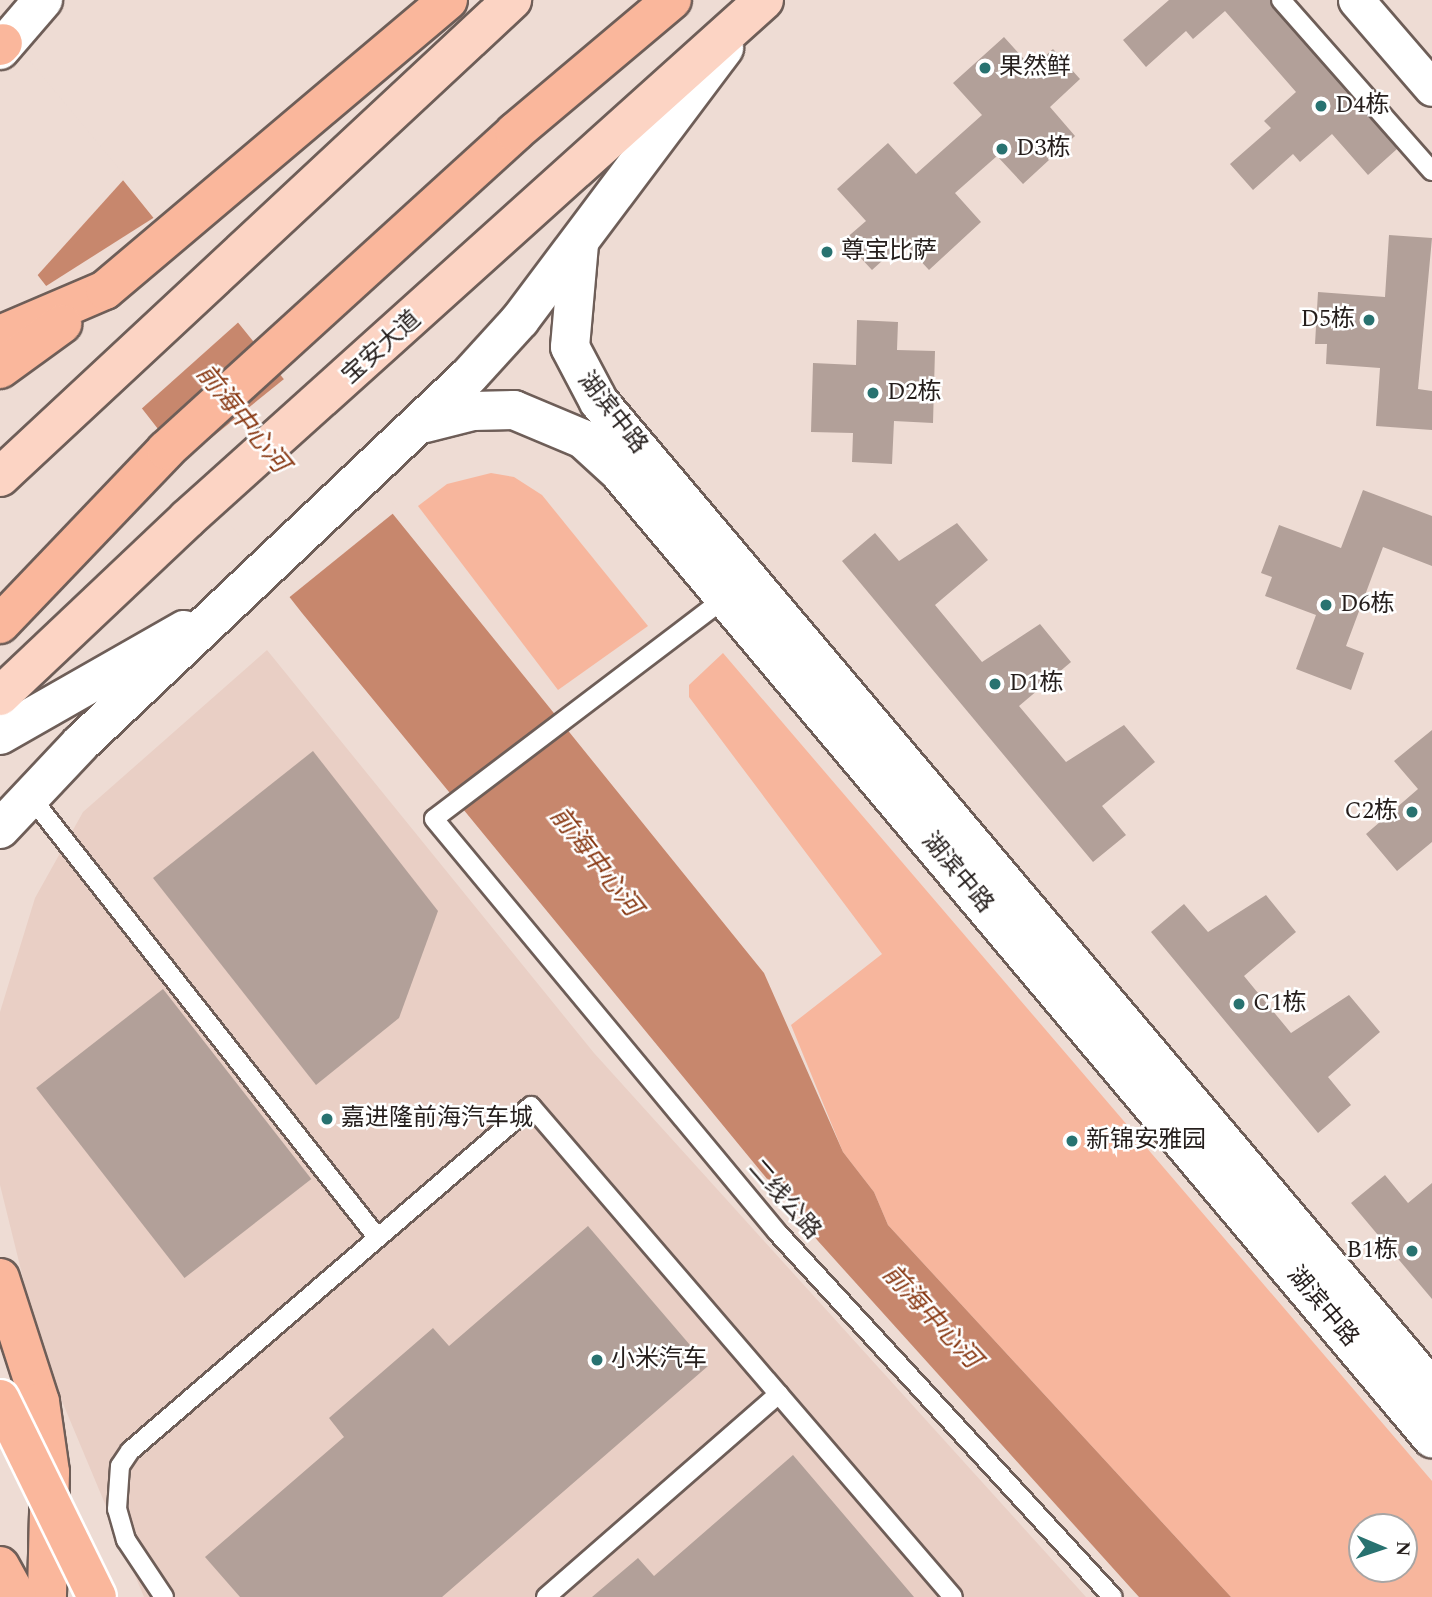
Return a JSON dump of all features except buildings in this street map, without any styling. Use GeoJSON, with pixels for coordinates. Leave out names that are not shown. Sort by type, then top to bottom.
{"type":"FeatureCollection","features":[{"type":"Feature","properties":{"kind":"highway"},"geometry":{"type":"LineString","coordinates":[[0,369],[106,290],[243,179],[448,0]]}},
{"type":"Feature","properties":{"kind":"highway"},"geometry":{"type":"LineString","coordinates":[[0,624],[24,594],[166,450],[515,132],[672,0]]}},
{"type":"Feature","properties":{"kind":"highway"},"geometry":{"type":"LineString","coordinates":[[0,335],[106,290]]}},
{"type":"Feature","properties":{"kind":"highway"},"geometry":{"type":"LineString","coordinates":[[0,645],[24,594]]}},
{"type":"Feature","properties":{"kind":"highway"},"geometry":{"type":"LineString","coordinates":[[0,1278],[40,1402],[50,1472],[53,1550],[47,1597]]}},
{"type":"Feature","properties":{"kind":"highway"},"geometry":{"type":"LineString","coordinates":[[0,1399],[97,1597]]}},
{"type":"Feature","properties":{"kind":"highway"},"geometry":{"type":"LineString","coordinates":[[0,1566],[17,1597]]}},
{"type":"Feature","properties":{"kind":"main road"},"geometry":{"type":"LineString","coordinates":[[1,46],[43,0]]}},
{"type":"Feature","properties":{"kind":"main road"},"geometry":{"type":"LineString","coordinates":[[0,477],[263,229],[512,0]]}},
{"type":"Feature","properties":{"kind":"main road"},"geometry":{"type":"LineString","coordinates":[[0,829],[29,796],[238,595],[424,424],[579,244],[758,5]]}},
{"type":"Feature","properties":{"kind":"main road","name":"宝安大道"},"geometry":{"type":"LineString","coordinates":[[0,696],[187,519],[369,360],[758,5]]}},
{"type":"Feature","properties":{"kind":"main road","name":"湖滨中路"},"geometry":{"type":"LineString","coordinates":[[579,244],[569,317],[575,364],[675,514],[725,598],[1432,1438]]}},
{"type":"Feature","properties":{"kind":"main road","name":"湖滨中路"},"geometry":{"type":"LineString","coordinates":[[424,424],[489,410],[514,410],[550,422],[583,439],[675,514],[1432,1390]]}},
{"type":"Feature","properties":{"kind":"main road"},"geometry":{"type":"LineString","coordinates":[[0,735],[238,595]]}},
{"type":"Feature","properties":{"kind":"street"},"geometry":{"type":"LineString","coordinates":[[1356,0],[1432,88]]}},
{"type":"Feature","properties":{"kind":"lane"},"geometry":{"type":"LineString","coordinates":[[1281,0],[1432,171]]}},
{"type":"Feature","properties":{"kind":"lane","name":"二线公路"},"geometry":{"type":"LineString","coordinates":[[725,598],[440,815],[777,1232],[1114,1597]]}},
{"type":"Feature","properties":{"kind":"lane"},"geometry":{"type":"LineString","coordinates":[[29,796],[377,1237]]}},
{"type":"Feature","properties":{"kind":"lane"},"geometry":{"type":"LineString","coordinates":[[164,1597],[126,1540],[117,1509],[120,1466],[377,1237],[531,1106],[953,1597]]}},
{"type":"Feature","properties":{"kind":"lane"},"geometry":{"type":"LineString","coordinates":[[546,1597],[779,1394]]}},
{"type":"Feature","properties":{"kind":"shaded area"},"geometry":{"type":"Polygon","coordinates":[[[491,473],[514,477],[542,495],[648,626],[558,690],[418,506],[447,484],[491,473]]]}},
{"type":"Feature","properties":{"kind":"shaded area","name":"嘉进隆前海汽车城"},"geometry":{"type":"Polygon","coordinates":[[[267,650],[594,1053],[1086,1597],[144,1597],[41,1351],[0,1185],[0,1012],[35,898],[83,812],[267,650]]]}},
{"type":"Feature","properties":{"kind":"shaded area"},"geometry":{"type":"Polygon","coordinates":[[[723,653],[1432,1481],[1432,1597],[1231,1597],[888,1225],[874,1192],[843,1152],[791,1025],[882,954],[689,697],[689,685],[723,653]]]}},
{"type":"Feature","properties":{"kind":"water","name":"前海中心河"},"geometry":{"type":"Polygon","coordinates":[[[0,28],[764,973],[843,1152],[874,1192],[888,1225],[1231,1597],[1139,1597],[818,1241],[302,613],[0,227],[0,28]]]}},
{"type":"Feature","properties":{"kind":"pier"},"geometry":{"type":"Polygon","coordinates":[[[0,25],[126,177],[35,278],[0,233],[0,25]]]}},
{"type":"Feature","properties":{"kind":"pier"},"geometry":{"type":"Polygon","coordinates":[[[158,215],[242,319],[139,411],[43,288],[158,215]]]}},
{"type":"Feature","properties":{"kind":"pier"},"geometry":{"type":"Polygon","coordinates":[[[289,375],[398,509],[289,598],[180,463],[289,375]]]}},
{"type":"Feature","properties":{"kind":"place","name":"果然鲜"},"geometry":{"type":"Point","coordinates":[985,68]}},
{"type":"Feature","properties":{"kind":"place","name":"D4栋"},"geometry":{"type":"Point","coordinates":[1321,106]}},
{"type":"Feature","properties":{"kind":"place","name":"D3栋"},"geometry":{"type":"Point","coordinates":[1002,149]}},
{"type":"Feature","properties":{"kind":"place","name":"尊宝比萨"},"geometry":{"type":"Point","coordinates":[827,252]}},
{"type":"Feature","properties":{"kind":"place","name":"D5栋"},"geometry":{"type":"Point","coordinates":[1369,320]}},
{"type":"Feature","properties":{"kind":"place","name":"D2栋"},"geometry":{"type":"Point","coordinates":[873,393]}},
{"type":"Feature","properties":{"kind":"place","name":"D6栋"},"geometry":{"type":"Point","coordinates":[1326,605]}},
{"type":"Feature","properties":{"kind":"place","name":"D1栋"},"geometry":{"type":"Point","coordinates":[995,684]}},
{"type":"Feature","properties":{"kind":"place","name":"C2栋"},"geometry":{"type":"Point","coordinates":[1412,812]}},
{"type":"Feature","properties":{"kind":"place","name":"C1栋"},"geometry":{"type":"Point","coordinates":[1239,1004]}},
{"type":"Feature","properties":{"kind":"place","name":"嘉进隆前海汽车城"},"geometry":{"type":"Point","coordinates":[327,1119]}},
{"type":"Feature","properties":{"kind":"place","name":"新锦安雅园"},"geometry":{"type":"Point","coordinates":[1072,1141]}},
{"type":"Feature","properties":{"kind":"place","name":"B1栋"},"geometry":{"type":"Point","coordinates":[1412,1251]}},
{"type":"Feature","properties":{"kind":"place","name":"小米汽车"},"geometry":{"type":"Point","coordinates":[597,1360]}}]}
